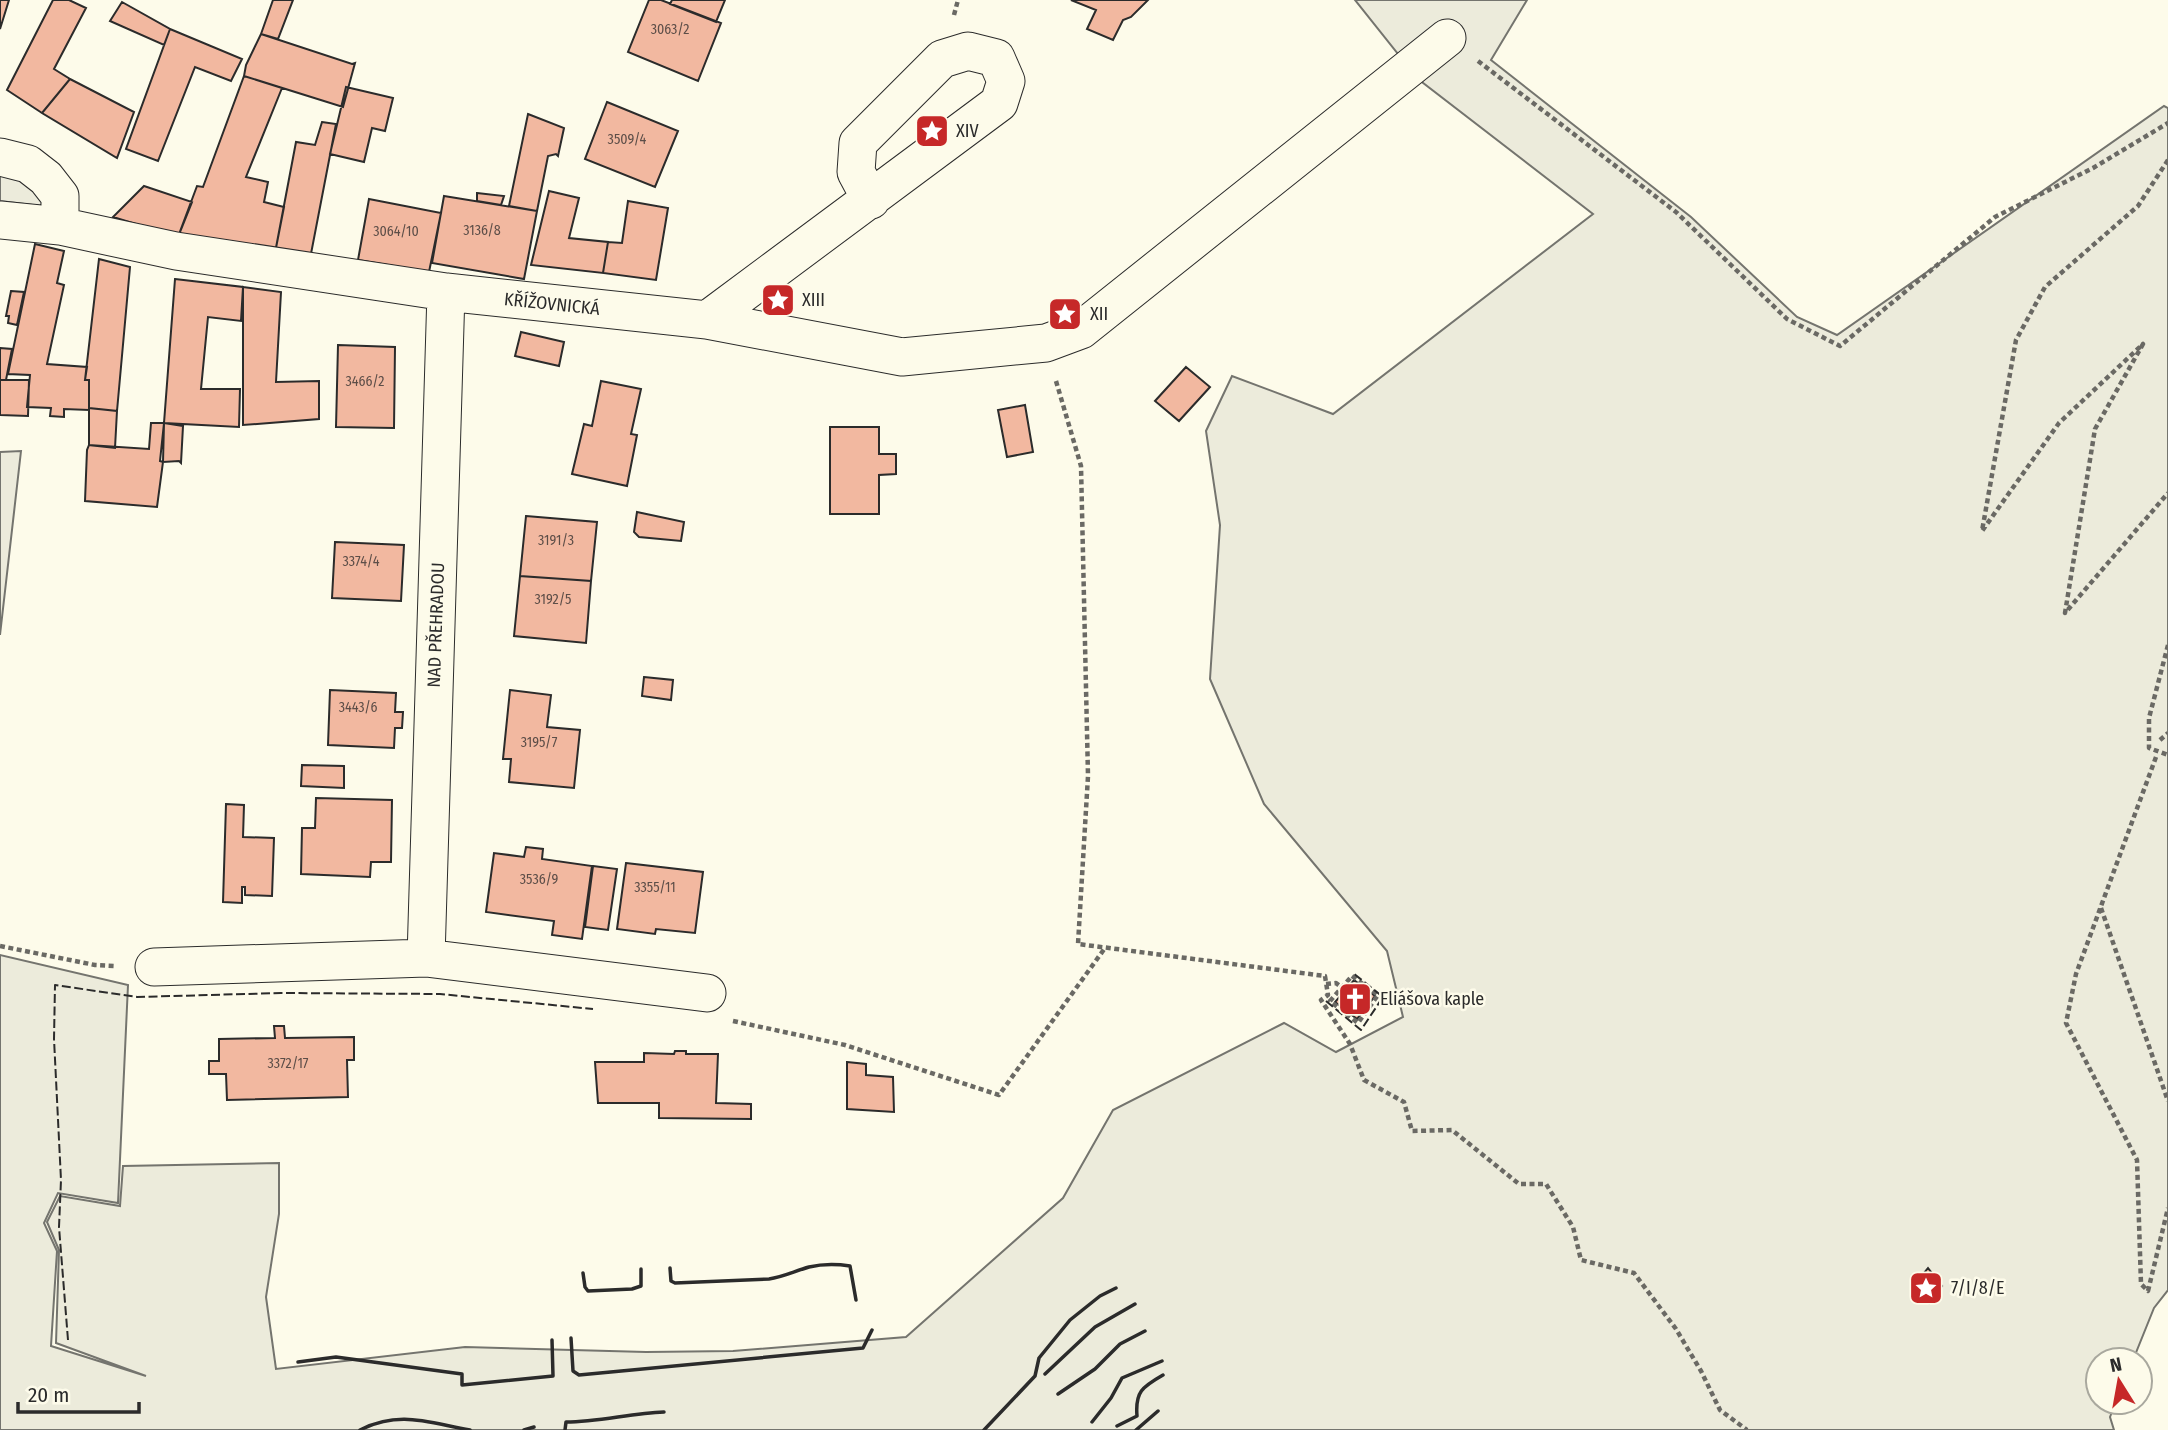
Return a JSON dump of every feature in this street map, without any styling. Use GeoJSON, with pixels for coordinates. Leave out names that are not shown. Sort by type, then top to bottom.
{"type":"FeatureCollection","features":[{"type":"Feature","properties":{"kind":"street","name":"KŘÍŽOVNICKÁ"},"geometry":{"type":"LineString","coordinates":[[0,220],[60,226],[176,251],[446,292],[707,320],[902,357],[1045,343],[1081,330],[1447,38]]}},
{"type":"Feature","properties":{"kind":"street"},"geometry":{"type":"LineString","coordinates":[[0,157],[28,164],[46,178],[60,196],[60,226]]}},
{"type":"Feature","properties":{"kind":"street"},"geometry":{"type":"LineString","coordinates":[[707,320],[871,200]]}},
{"type":"Feature","properties":{"kind":"street","name":"NAD PŘEHRADOU"},"geometry":{"type":"LineString","coordinates":[[426,958],[446,292]]}},
{"type":"Feature","properties":{"kind":"street"},"geometry":{"type":"LineString","coordinates":[[154,967],[426,958],[707,993]]}},
{"type":"Feature","properties":{"kind":"path"},"geometry":{"type":"LineString","coordinates":[[1447,38],[1676,212],[1787,319],[1840,346],[1995,217],[2092,168],[2168,123]]}},
{"type":"Feature","properties":{"kind":"path"},"geometry":{"type":"LineString","coordinates":[[2168,160],[2138,206],[2045,287],[2016,340],[1982,531],[2059,423],[2143,344],[2095,429],[2065,613],[2168,493]]}},
{"type":"Feature","properties":{"kind":"path"},"geometry":{"type":"LineString","coordinates":[[1045,343],[1081,467],[1088,776],[1078,944],[1325,976],[1328,995],[1321,1000],[1350,1044],[1364,1080],[1404,1102],[1412,1131],[1452,1130],[1519,1184],[1546,1184],[1573,1227],[1581,1259],[1634,1273],[1676,1329],[1720,1410],[1747,1430]]}},
{"type":"Feature","properties":{"kind":"path"},"geometry":{"type":"LineString","coordinates":[[2168,645],[2149,718],[2149,748],[2168,755]]}},
{"type":"Feature","properties":{"kind":"path"},"geometry":{"type":"LineString","coordinates":[[2160,740],[2168,733]]}},
{"type":"Feature","properties":{"kind":"path"},"geometry":{"type":"LineString","coordinates":[[2156,757],[2076,974],[2066,1023],[2137,1160],[2141,1284],[2148,1292],[2168,1208]]}},
{"type":"Feature","properties":{"kind":"path"},"geometry":{"type":"LineString","coordinates":[[2100,907],[2168,1100]]}},
{"type":"Feature","properties":{"kind":"path"},"geometry":{"type":"LineString","coordinates":[[0,946],[95,965],[154,967]]}},
{"type":"Feature","properties":{"kind":"path"},"geometry":{"type":"LineString","coordinates":[[707,993],[714,1016],[845,1045],[999,1095],[1105,948]]}},
{"type":"Feature","properties":{"kind":"path"},"geometry":{"type":"LineString","coordinates":[[1352,976],[1378,995],[1358,1023],[1330,1001],[1343,989],[1352,976]]}},
{"type":"Feature","properties":{"kind":"path"},"geometry":{"type":"LineString","coordinates":[[1326,984],[1336,983],[1343,989]]}},
{"type":"Feature","properties":{"kind":"shaded area"},"geometry":{"type":"Polygon","coordinates":[[[1355,0],[1527,0],[1491,60],[1691,217],[1797,317],[1837,335],[2164,106],[2168,108],[2168,1290],[2154,1308],[2139,1346],[2084,1346],[2084,1416],[2110,1416],[2114,1430],[0,1430],[0,955],[128,985],[118,1203],[58,1193],[44,1223],[57,1251],[51,1346],[146,1376],[56,1343],[59,1250],[47,1222],[60,1196],[120,1206],[123,1166],[279,1163],[279,1214],[266,1297],[276,1369],[465,1347],[646,1352],[733,1351],[906,1337],[1063,1198],[1113,1110],[1284,1023],[1336,1052],[1403,1017],[1387,951],[1264,804],[1210,679],[1220,525],[1206,431],[1232,376],[1333,414],[1593,214],[1418,79],[1355,0]]]}},
{"type":"Feature","properties":{"kind":"shaded area"},"geometry":{"type":"Polygon","coordinates":[[[0,166],[44,197],[41,206],[0,201],[0,166]]]}},
{"type":"Feature","properties":{"kind":"shaded area"},"geometry":{"type":"Polygon","coordinates":[[[21,451],[0,635],[0,452],[21,451]]]}},
{"type":"Feature","properties":{"kind":"building"},"geometry":{"type":"Polygon","coordinates":[[[0,0],[9,0],[0,29],[0,0]]]}},
{"type":"Feature","properties":{"kind":"building"},"geometry":{"type":"Polygon","coordinates":[[[53,0],[69,0],[86,8],[54,69],[70,79],[42,113],[7,90],[53,0]]]}},
{"type":"Feature","properties":{"kind":"building"},"geometry":{"type":"Polygon","coordinates":[[[273,0],[293,0],[278,39],[261,34],[273,0]]]}},
{"type":"Feature","properties":{"kind":"building"},"geometry":{"type":"Polygon","coordinates":[[[649,0],[661,0],[721,23],[698,81],[628,52],[649,0]]]}},
{"type":"Feature","properties":{"kind":"building"},"geometry":{"type":"Polygon","coordinates":[[[672,0],[725,0],[716,22],[670,4],[672,0]]]}},
{"type":"Feature","properties":{"kind":"building"},"geometry":{"type":"Polygon","coordinates":[[[1071,0],[1148,0],[1131,17],[1123,20],[1113,40],[1087,29],[1096,10],[1071,0]]]}},
{"type":"Feature","properties":{"kind":"building"},"geometry":{"type":"Polygon","coordinates":[[[122,2],[170,29],[164,45],[110,21],[122,2]]]}},
{"type":"Feature","properties":{"kind":"building"},"geometry":{"type":"Polygon","coordinates":[[[170,29],[242,59],[231,81],[195,67],[158,161],[126,149],[170,29]]]}},
{"type":"Feature","properties":{"kind":"building"},"geometry":{"type":"Polygon","coordinates":[[[261,34],[355,63],[343,107],[244,76],[246,65],[261,34]]]}},
{"type":"Feature","properties":{"kind":"building"},"geometry":{"type":"Polygon","coordinates":[[[244,76],[282,88],[246,177],[268,182],[264,202],[284,207],[275,253],[178,237],[197,186],[203,187],[244,76]]]}},
{"type":"Feature","properties":{"kind":"building"},"geometry":{"type":"Polygon","coordinates":[[[70,79],[134,112],[117,158],[42,113],[70,79]]]}},
{"type":"Feature","properties":{"kind":"building"},"geometry":{"type":"Polygon","coordinates":[[[346,87],[393,98],[385,131],[372,128],[364,162],[330,154],[346,87]]]}},
{"type":"Feature","properties":{"kind":"building"},"geometry":{"type":"Polygon","coordinates":[[[607,102],[678,131],[655,187],[585,159],[607,102]]]}},
{"type":"Feature","properties":{"kind":"building"},"geometry":{"type":"Polygon","coordinates":[[[528,114],[564,128],[558,156],[548,156],[537,211],[509,206],[528,114]]]}},
{"type":"Feature","properties":{"kind":"building"},"geometry":{"type":"Polygon","coordinates":[[[322,122],[336,124],[310,259],[275,253],[296,142],[315,145],[322,122]]]}},
{"type":"Feature","properties":{"kind":"building"},"geometry":{"type":"Polygon","coordinates":[[[144,186],[192,202],[178,237],[113,217],[144,186]]]}},
{"type":"Feature","properties":{"kind":"building"},"geometry":{"type":"Polygon","coordinates":[[[549,191],[579,198],[569,238],[608,242],[603,273],[531,265],[549,191]]]}},
{"type":"Feature","properties":{"kind":"building"},"geometry":{"type":"Polygon","coordinates":[[[477,193],[504,196],[501,205],[477,201],[477,193]]]}},
{"type":"Feature","properties":{"kind":"building"},"geometry":{"type":"Polygon","coordinates":[[[444,196],[537,211],[524,279],[432,263],[444,196]]]}},
{"type":"Feature","properties":{"kind":"building"},"geometry":{"type":"Polygon","coordinates":[[[369,199],[441,213],[429,272],[358,260],[369,199]]]}},
{"type":"Feature","properties":{"kind":"building"},"geometry":{"type":"Polygon","coordinates":[[[628,201],[668,208],[656,280],[603,273],[608,242],[622,243],[628,201]]]}},
{"type":"Feature","properties":{"kind":"building"},"geometry":{"type":"Polygon","coordinates":[[[35,244],[64,251],[57,283],[64,285],[47,364],[87,367],[85,380],[89,380],[89,410],[64,409],[64,417],[50,416],[51,408],[27,407],[30,375],[8,374],[35,244]]]}},
{"type":"Feature","properties":{"kind":"building"},"geometry":{"type":"Polygon","coordinates":[[[99,259],[130,267],[117,411],[89,408],[89,380],[85,380],[99,259]]]}},
{"type":"Feature","properties":{"kind":"building"},"geometry":{"type":"Polygon","coordinates":[[[175,279],[243,287],[241,321],[208,317],[201,389],[240,389],[239,427],[164,423],[175,279]]]}},
{"type":"Feature","properties":{"kind":"building"},"geometry":{"type":"Polygon","coordinates":[[[243,287],[281,292],[276,382],[319,381],[319,419],[243,425],[243,287]]]}},
{"type":"Feature","properties":{"kind":"building"},"geometry":{"type":"Polygon","coordinates":[[[11,291],[24,292],[17,325],[8,323],[9,316],[6,316],[11,291]]]}},
{"type":"Feature","properties":{"kind":"building"},"geometry":{"type":"Polygon","coordinates":[[[521,332],[564,342],[559,366],[515,356],[521,332]]]}},
{"type":"Feature","properties":{"kind":"building"},"geometry":{"type":"Polygon","coordinates":[[[338,345],[395,347],[394,428],[336,427],[338,345]]]}},
{"type":"Feature","properties":{"kind":"building"},"geometry":{"type":"Polygon","coordinates":[[[0,348],[12,349],[6,380],[0,380],[0,348]]]}},
{"type":"Feature","properties":{"kind":"building"},"geometry":{"type":"Polygon","coordinates":[[[1186,367],[1210,387],[1179,421],[1155,401],[1186,367]]]}},
{"type":"Feature","properties":{"kind":"building"},"geometry":{"type":"Polygon","coordinates":[[[0,380],[29,380],[28,416],[0,415],[0,380]]]}},
{"type":"Feature","properties":{"kind":"building"},"geometry":{"type":"Polygon","coordinates":[[[601,381],[641,389],[631,434],[637,435],[627,486],[572,474],[584,424],[592,426],[601,381]]]}},
{"type":"Feature","properties":{"kind":"building"},"geometry":{"type":"Polygon","coordinates":[[[1025,405],[1033,452],[1007,457],[998,410],[1025,405]]]}},
{"type":"Feature","properties":{"kind":"building"},"geometry":{"type":"Polygon","coordinates":[[[89,408],[117,411],[115,448],[89,445],[89,408]]]}},
{"type":"Feature","properties":{"kind":"building"},"geometry":{"type":"Polygon","coordinates":[[[151,423],[164,423],[160,461],[163,462],[157,507],[85,501],[89,445],[149,449],[151,423]]]}},
{"type":"Feature","properties":{"kind":"building"},"geometry":{"type":"Polygon","coordinates":[[[164,423],[183,426],[181,463],[163,462],[164,423]]]}},
{"type":"Feature","properties":{"kind":"building"},"geometry":{"type":"Polygon","coordinates":[[[830,427],[879,427],[879,454],[896,454],[896,474],[879,475],[879,514],[830,514],[830,427]]]}},
{"type":"Feature","properties":{"kind":"building"},"geometry":{"type":"Polygon","coordinates":[[[637,512],[684,522],[681,541],[639,537],[634,532],[637,512]]]}},
{"type":"Feature","properties":{"kind":"building"},"geometry":{"type":"Polygon","coordinates":[[[526,516],[597,522],[591,581],[520,576],[526,516]]]}},
{"type":"Feature","properties":{"kind":"building"},"geometry":{"type":"Polygon","coordinates":[[[335,542],[404,545],[401,601],[332,598],[335,542]]]}},
{"type":"Feature","properties":{"kind":"building"},"geometry":{"type":"Polygon","coordinates":[[[520,576],[591,581],[586,643],[514,636],[520,576]]]}},
{"type":"Feature","properties":{"kind":"building"},"geometry":{"type":"Polygon","coordinates":[[[644,677],[673,680],[671,700],[642,696],[644,677]]]}},
{"type":"Feature","properties":{"kind":"building"},"geometry":{"type":"Polygon","coordinates":[[[330,690],[396,693],[395,712],[403,712],[402,728],[395,728],[394,748],[328,745],[330,690]]]}},
{"type":"Feature","properties":{"kind":"building"},"geometry":{"type":"Polygon","coordinates":[[[510,690],[551,695],[547,727],[580,730],[574,788],[509,782],[511,759],[503,759],[510,690]]]}},
{"type":"Feature","properties":{"kind":"building"},"geometry":{"type":"Polygon","coordinates":[[[302,765],[344,766],[344,788],[301,786],[302,765]]]}},
{"type":"Feature","properties":{"kind":"building"},"geometry":{"type":"Polygon","coordinates":[[[316,798],[392,800],[391,862],[371,862],[370,877],[301,874],[302,828],[315,828],[316,798]]]}},
{"type":"Feature","properties":{"kind":"building"},"geometry":{"type":"Polygon","coordinates":[[[226,804],[244,805],[243,837],[274,838],[272,896],[245,895],[245,887],[242,887],[242,903],[223,902],[226,804]]]}},
{"type":"Feature","properties":{"kind":"building"},"geometry":{"type":"Polygon","coordinates":[[[526,847],[543,849],[542,859],[592,866],[582,939],[552,935],[554,921],[486,912],[494,853],[524,857],[526,847]]]}},
{"type":"Feature","properties":{"kind":"building"},"geometry":{"type":"Polygon","coordinates":[[[626,863],[703,872],[695,933],[656,929],[655,934],[617,929],[626,863]]]}},
{"type":"Feature","properties":{"kind":"building"},"geometry":{"type":"Polygon","coordinates":[[[593,866],[617,869],[608,930],[585,927],[593,866]]]}},
{"type":"Feature","properties":{"kind":"building","name":"Eliášova kaple"},"geometry":{"type":"Polygon","coordinates":[[[1354,980],[1375,996],[1357,1019],[1335,1002],[1354,980]]]}},
{"type":"Feature","properties":{"kind":"building"},"geometry":{"type":"Polygon","coordinates":[[[274,1026],[284,1026],[285,1038],[354,1037],[354,1060],[347,1060],[348,1097],[227,1100],[226,1074],[209,1074],[209,1061],[219,1061],[219,1039],[275,1038],[274,1026]]]}},
{"type":"Feature","properties":{"kind":"building"},"geometry":{"type":"Polygon","coordinates":[[[675,1051],[686,1051],[686,1054],[718,1054],[716,1103],[751,1104],[751,1119],[659,1118],[659,1103],[598,1103],[595,1062],[644,1062],[644,1053],[674,1054],[675,1051]]]}},
{"type":"Feature","properties":{"kind":"building"},"geometry":{"type":"Polygon","coordinates":[[[847,1062],[866,1064],[866,1075],[893,1077],[894,1112],[847,1109],[847,1062]]]}},
{"type":"Feature","properties":{"kind":"building"},"geometry":{"type":"Polygon","coordinates":[[[1928,1268],[1942,1286],[1929,1303],[1912,1288],[1928,1268]]]}},
{"type":"Feature","properties":{"kind":"fence"},"geometry":{"type":"LineString","coordinates":[[1326,1001],[1361,1030],[1383,997],[1353,973]]}},
{"type":"Feature","properties":{"kind":"fence"},"geometry":{"type":"LineString","coordinates":[[68,1340],[59,1227],[61,1180],[54,1039],[55,985],[137,997],[281,993],[440,994],[593,1009]]}},
{"type":"Feature","properties":{"kind":"wall"},"geometry":{"type":"LineString","coordinates":[[670,1268],[671,1281],[675,1283],[769,1279],[814,1266],[850,1266],[856,1300]]}},
{"type":"Feature","properties":{"kind":"wall"},"geometry":{"type":"LineString","coordinates":[[583,1273],[588,1291],[632,1289],[641,1286],[641,1269]]}},
{"type":"Feature","properties":{"kind":"wall"},"geometry":{"type":"LineString","coordinates":[[984,1430],[1035,1376],[1039,1358],[1070,1320],[1100,1296],[1116,1288]]}},
{"type":"Feature","properties":{"kind":"wall"},"geometry":{"type":"LineString","coordinates":[[1045,1374],[1095,1327],[1135,1304]]}},
{"type":"Feature","properties":{"kind":"wall"},"geometry":{"type":"LineString","coordinates":[[571,1338],[573,1371],[579,1375],[863,1348],[872,1330]]}},
{"type":"Feature","properties":{"kind":"wall"},"geometry":{"type":"LineString","coordinates":[[1058,1394],[1095,1369],[1120,1344],[1145,1331]]}},
{"type":"Feature","properties":{"kind":"wall"},"geometry":{"type":"LineString","coordinates":[[298,1362],[336,1357],[462,1374],[462,1385],[553,1376],[552,1340]]}},
{"type":"Feature","properties":{"kind":"wall"},"geometry":{"type":"LineString","coordinates":[[1092,1422],[1111,1398],[1122,1378],[1162,1361]]}},
{"type":"Feature","properties":{"kind":"wall"},"geometry":{"type":"LineString","coordinates":[[1117,1426],[1137,1416],[1137,1401],[1141,1391],[1163,1375]]}},
{"type":"Feature","properties":{"kind":"wall"},"geometry":{"type":"LineString","coordinates":[[1136,1430],[1158,1411]]}},
{"type":"Feature","properties":{"kind":"wall"},"geometry":{"type":"LineString","coordinates":[[565,1430],[566,1422],[664,1412]]}},
{"type":"Feature","properties":{"kind":"wall"},"geometry":{"type":"LineString","coordinates":[[360,1430],[402,1419],[470,1430]]}},
{"type":"Feature","properties":{"kind":"wall"},"geometry":{"type":"LineString","coordinates":[[524,1430],[534,1427]]}},
{"type":"Feature","properties":{"kind":"place","name":"XIV"},"geometry":{"type":"Point","coordinates":[932,131]}},
{"type":"Feature","properties":{"kind":"place","name":"XIII"},"geometry":{"type":"Point","coordinates":[778,300]}},
{"type":"Feature","properties":{"kind":"place","name":"XII"},"geometry":{"type":"Point","coordinates":[1065,314]}},
{"type":"Feature","properties":{"kind":"place","name":"Eliášova kaple"},"geometry":{"type":"Point","coordinates":[1355,999]}},
{"type":"Feature","properties":{"kind":"place","name":"7/I/8/E"},"geometry":{"type":"Point","coordinates":[1926,1288]}}]}
